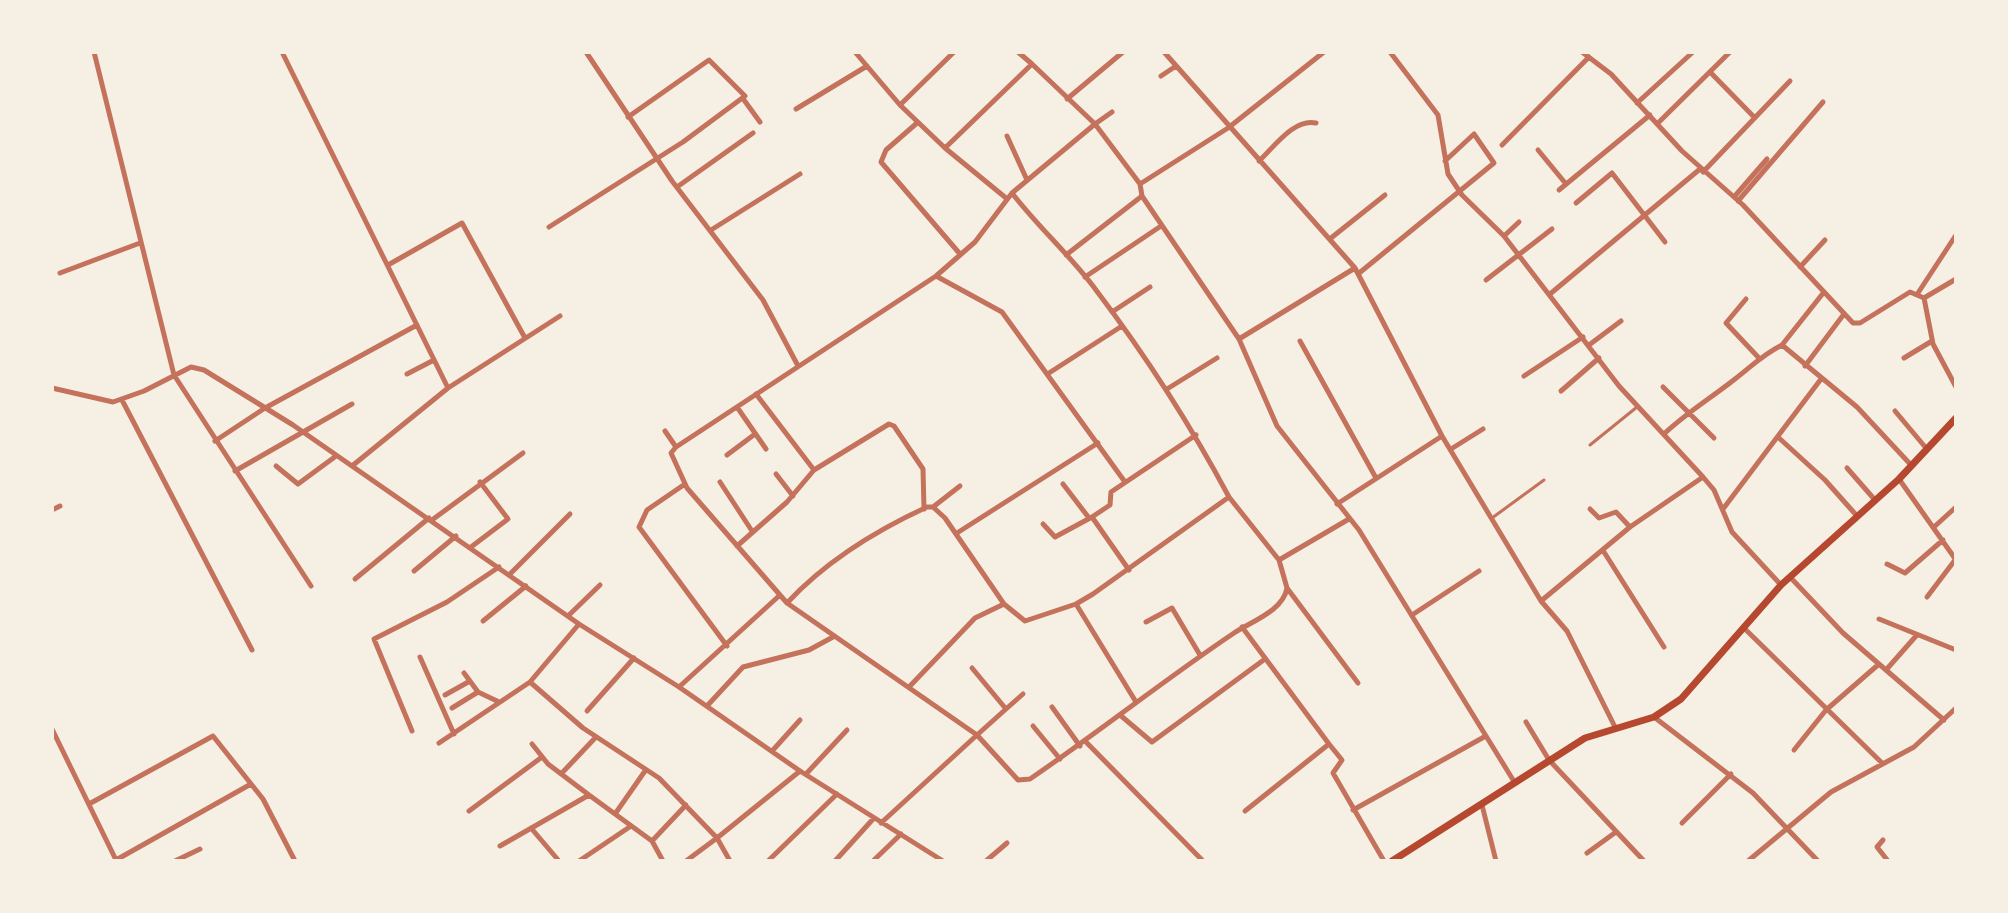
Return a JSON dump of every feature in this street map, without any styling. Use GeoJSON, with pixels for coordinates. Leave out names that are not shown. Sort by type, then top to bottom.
{"type":"FeatureCollection","features":[{"type":"Feature","properties":{"kind":"main road"},"geometry":{"type":"LineString","coordinates":[[1392,861],[1585,738],[1654,717],[1681,699],[1781,585],[1899,479],[1956,418]]}},
{"type":"Feature","properties":{"kind":"street"},"geometry":{"type":"LineString","coordinates":[[94,52],[174,375],[311,586]]}},
{"type":"Feature","properties":{"kind":"street"},"geometry":{"type":"LineString","coordinates":[[282,52],[448,388]]}},
{"type":"Feature","properties":{"kind":"street"},"geometry":{"type":"LineString","coordinates":[[586,52],[656,158],[763,300],[797,364]]}},
{"type":"Feature","properties":{"kind":"street"},"geometry":{"type":"LineString","coordinates":[[855,52],[917,123],[1006,198]]}},
{"type":"Feature","properties":{"kind":"street"},"geometry":{"type":"LineString","coordinates":[[900,105],[954,52]]}},
{"type":"Feature","properties":{"kind":"street"},"geometry":{"type":"LineString","coordinates":[[1018,52],[1095,124],[1140,184],[1142,196],[1161,226],[1239,339],[1277,426],[1349,519],[1515,783]]}},
{"type":"Feature","properties":{"kind":"street"},"geometry":{"type":"LineString","coordinates":[[1067,99],[1123,52]]}},
{"type":"Feature","properties":{"kind":"street"},"geometry":{"type":"LineString","coordinates":[[1164,52],[1228,128],[1331,238],[1356,271],[1442,436],[1541,601],[1567,631],[1615,727]]}},
{"type":"Feature","properties":{"kind":"street"},"geometry":{"type":"LineString","coordinates":[[1140,184],[1228,128],[1324,52]]}},
{"type":"Feature","properties":{"kind":"street"},"geometry":{"type":"LineString","coordinates":[[1390,52],[1438,115],[1448,174],[1473,208],[1504,236],[1599,358],[1703,477],[1723,509],[1732,532],[1781,585]]}},
{"type":"Feature","properties":{"kind":"street"},"geometry":{"type":"LineString","coordinates":[[1582,52],[1611,74],[1702,170],[1736,199],[1853,323],[1860,323],[1910,292],[1924,298],[1932,341],[1956,387]]}},
{"type":"Feature","properties":{"kind":"street"},"geometry":{"type":"LineString","coordinates":[[1637,103],[1693,52]]}},
{"type":"Feature","properties":{"kind":"street"},"geometry":{"type":"LineString","coordinates":[[1658,123],[1730,52]]}},
{"type":"Feature","properties":{"kind":"street"},"geometry":{"type":"LineString","coordinates":[[628,117],[710,56],[744,92],[744,100],[760,122]]}},
{"type":"Feature","properties":{"kind":"street"},"geometry":{"type":"LineString","coordinates":[[1502,145],[1589,57]]}},
{"type":"Feature","properties":{"kind":"street"},"geometry":{"type":"LineString","coordinates":[[945,148],[1032,64]]}},
{"type":"Feature","properties":{"kind":"street"},"geometry":{"type":"LineString","coordinates":[[796,109],[867,66]]}},
{"type":"Feature","properties":{"kind":"street"},"geometry":{"type":"LineString","coordinates":[[1161,76],[1176,66]]}},
{"type":"Feature","properties":{"kind":"street"},"geometry":{"type":"LineString","coordinates":[[1711,73],[1755,118]]}},
{"type":"Feature","properties":{"kind":"street"},"geometry":{"type":"LineString","coordinates":[[1550,294],[1702,170],[1790,81]]}},
{"type":"Feature","properties":{"kind":"street"},"geometry":{"type":"LineString","coordinates":[[549,227],[744,100]]}},
{"type":"Feature","properties":{"kind":"street"},"geometry":{"type":"LineString","coordinates":[[1736,199],[1823,102]]}},
{"type":"Feature","properties":{"kind":"street"},"geometry":{"type":"LineString","coordinates":[[1112,112],[1006,198],[994,219],[936,276],[797,364],[671,453],[685,484],[787,603],[977,735],[1018,780],[1030,779],[1086,742],[1200,655],[1280,605],[1287,588]]}},
{"type":"Feature","properties":{"kind":"street"},"geometry":{"type":"LineString","coordinates":[[1559,190],[1650,115]]}},
{"type":"Feature","properties":{"kind":"street"},"geometry":{"type":"LineString","coordinates":[[1259,161],[1296,126],[1305,121],[1316,123]]}},
{"type":"Feature","properties":{"kind":"street"},"geometry":{"type":"LineString","coordinates":[[917,123],[886,150],[881,162],[960,254]]}},
{"type":"Feature","properties":{"kind":"street"},"geometry":{"type":"LineString","coordinates":[[677,187],[753,133]]}},
{"type":"Feature","properties":{"kind":"street"},"geometry":{"type":"LineString","coordinates":[[1239,339],[1356,271],[1494,163],[1474,134],[1444,161]]}},
{"type":"Feature","properties":{"kind":"street"},"geometry":{"type":"LineString","coordinates":[[1007,136],[1027,180]]}},
{"type":"Feature","properties":{"kind":"street"},"geometry":{"type":"LineString","coordinates":[[1538,150],[1566,184]]}},
{"type":"Feature","properties":{"kind":"street"},"geometry":{"type":"LineString","coordinates":[[1736,199],[1767,159]]}},
{"type":"Feature","properties":{"kind":"street"},"geometry":{"type":"LineString","coordinates":[[1576,203],[1612,173],[1665,242]]}},
{"type":"Feature","properties":{"kind":"street"},"geometry":{"type":"LineString","coordinates":[[711,230],[800,174]]}},
{"type":"Feature","properties":{"kind":"street"},"geometry":{"type":"LineString","coordinates":[[1012,193],[1043,233],[1085,277],[1167,389],[1229,497],[1279,560],[1287,588],[1358,683]]}},
{"type":"Feature","properties":{"kind":"street"},"geometry":{"type":"LineString","coordinates":[[1331,238],[1385,195]]}},
{"type":"Feature","properties":{"kind":"street"},"geometry":{"type":"LineString","coordinates":[[1066,255],[1142,196]]}},
{"type":"Feature","properties":{"kind":"street"},"geometry":{"type":"LineString","coordinates":[[1504,236],[1519,222]]}},
{"type":"Feature","properties":{"kind":"street"},"geometry":{"type":"LineString","coordinates":[[388,265],[462,223],[525,338]]}},
{"type":"Feature","properties":{"kind":"street"},"geometry":{"type":"LineString","coordinates":[[1085,277],[1161,226]]}},
{"type":"Feature","properties":{"kind":"street"},"geometry":{"type":"LineString","coordinates":[[1486,280],[1552,229]]}},
{"type":"Feature","properties":{"kind":"street"},"geometry":{"type":"LineString","coordinates":[[1918,293],[1956,235]]}},
{"type":"Feature","properties":{"kind":"street"},"geometry":{"type":"LineString","coordinates":[[1800,267],[1825,240]]}},
{"type":"Feature","properties":{"kind":"street"},"geometry":{"type":"LineString","coordinates":[[60,273],[140,243]]}},
{"type":"Feature","properties":{"kind":"street"},"geometry":{"type":"LineString","coordinates":[[936,276],[998,308],[1049,373],[1125,482]]}},
{"type":"Feature","properties":{"kind":"street"},"geometry":{"type":"LineString","coordinates":[[1924,298],[1956,279]]}},
{"type":"Feature","properties":{"kind":"street"},"geometry":{"type":"LineString","coordinates":[[1112,312],[1150,287]]}},
{"type":"Feature","properties":{"kind":"street"},"geometry":{"type":"LineString","coordinates":[[1664,434],[1686,413],[1737,378],[1758,357],[1782,345],[1824,292]]}},
{"type":"Feature","properties":{"kind":"street"},"geometry":{"type":"LineString","coordinates":[[1746,299],[1726,323],[1758,357]]}},
{"type":"Feature","properties":{"kind":"street"},"geometry":{"type":"LineString","coordinates":[[1805,366],[1844,314]]}},
{"type":"Feature","properties":{"kind":"street"},"geometry":{"type":"LineString","coordinates":[[352,466],[448,388],[560,316]]}},
{"type":"Feature","properties":{"kind":"street"},"geometry":{"type":"LineString","coordinates":[[1589,345],[1621,321]]}},
{"type":"Feature","properties":{"kind":"street"},"geometry":{"type":"LineString","coordinates":[[215,441],[265,408],[417,325]]}},
{"type":"Feature","properties":{"kind":"street"},"geometry":{"type":"LineString","coordinates":[[1049,373],[1122,326]]}},
{"type":"Feature","properties":{"kind":"street"},"geometry":{"type":"LineString","coordinates":[[1524,376],[1583,337]]}},
{"type":"Feature","properties":{"kind":"street"},"geometry":{"type":"LineString","coordinates":[[1300,341],[1376,478]]}},
{"type":"Feature","properties":{"kind":"street"},"geometry":{"type":"LineString","coordinates":[[1904,358],[1932,341]]}},
{"type":"Feature","properties":{"kind":"street"},"geometry":{"type":"LineString","coordinates":[[1782,345],[1857,407],[1911,465]]}},
{"type":"Feature","properties":{"kind":"street"},"geometry":{"type":"LineString","coordinates":[[1167,389],[1217,358]]}},
{"type":"Feature","properties":{"kind":"street"},"geometry":{"type":"LineString","coordinates":[[1561,391],[1599,358]]}},
{"type":"Feature","properties":{"kind":"street"},"geometry":{"type":"LineString","coordinates":[[407,374],[434,360]]}},
{"type":"Feature","properties":{"kind":"street"},"geometry":{"type":"LineString","coordinates":[[52,388],[106,401],[122,400],[191,367],[204,370],[302,431],[579,624],[679,687],[800,771],[943,861]]}},
{"type":"Feature","properties":{"kind":"street"},"geometry":{"type":"LineString","coordinates":[[1723,509],[1821,379]]}},
{"type":"Feature","properties":{"kind":"street"},"geometry":{"type":"LineString","coordinates":[[1663,387],[1714,438]]}},
{"type":"Feature","properties":{"kind":"street"},"geometry":{"type":"LineString","coordinates":[[756,394],[814,470]]}},
{"type":"Feature","properties":{"kind":"street"},"geometry":{"type":"LineString","coordinates":[[122,400],[252,650]]}},
{"type":"Feature","properties":{"kind":"street"},"geometry":{"type":"LineString","coordinates":[[235,471],[352,404]]}},
{"type":"Feature","properties":{"kind":"street"},"geometry":{"type":"LineString","coordinates":[[737,407],[766,449]]}},
{"type":"Feature","properties":{"kind":"street"},"geometry":{"type":"LineString","coordinates":[[1895,411],[1926,448]]}},
{"type":"Feature","properties":{"kind":"street"},"geometry":{"type":"LineString","coordinates":[[737,546],[793,496],[814,470],[892,424],[923,469],[924,509]]}},
{"type":"Feature","properties":{"kind":"street"},"geometry":{"type":"LineString","coordinates":[[1451,449],[1483,429]]}},
{"type":"Feature","properties":{"kind":"street"},"geometry":{"type":"LineString","coordinates":[[665,431],[676,447]]}},
{"type":"Feature","properties":{"kind":"street"},"geometry":{"type":"LineString","coordinates":[[727,455],[755,434]]}},
{"type":"Feature","properties":{"kind":"street"},"geometry":{"type":"LineString","coordinates":[[1043,524],[1055,537],[1108,508],[1111,492],[1196,435]]}},
{"type":"Feature","properties":{"kind":"street"},"geometry":{"type":"LineString","coordinates":[[1337,504],[1442,436]]}},
{"type":"Feature","properties":{"kind":"street"},"geometry":{"type":"LineString","coordinates":[[1779,438],[1825,480],[1858,517]]}},
{"type":"Feature","properties":{"kind":"street"},"geometry":{"type":"LineString","coordinates":[[957,533],[1098,443]]}},
{"type":"Feature","properties":{"kind":"street"},"geometry":{"type":"LineString","coordinates":[[355,579],[430,519],[523,453]]}},
{"type":"Feature","properties":{"kind":"street"},"geometry":{"type":"LineString","coordinates":[[276,466],[298,484],[336,456]]}},
{"type":"Feature","properties":{"kind":"street"},"geometry":{"type":"LineString","coordinates":[[1847,468],[1875,501]]}},
{"type":"Feature","properties":{"kind":"street"},"geometry":{"type":"LineString","coordinates":[[776,474],[793,496]]}},
{"type":"Feature","properties":{"kind":"street"},"geometry":{"type":"LineString","coordinates":[[1541,601],[1604,552],[1630,527],[1703,477]]}},
{"type":"Feature","properties":{"kind":"street"},"geometry":{"type":"LineString","coordinates":[[1899,479],[1956,560],[1927,597]]}},
{"type":"Feature","properties":{"kind":"street"},"geometry":{"type":"LineString","coordinates":[[471,547],[508,519],[480,482]]}},
{"type":"Feature","properties":{"kind":"street"},"geometry":{"type":"LineString","coordinates":[[720,482],[752,531]]}},
{"type":"Feature","properties":{"kind":"street"},"geometry":{"type":"LineString","coordinates":[[685,484],[647,510],[639,527],[727,646]]}},
{"type":"Feature","properties":{"kind":"street"},"geometry":{"type":"LineString","coordinates":[[1063,484],[1129,570]]}},
{"type":"Feature","properties":{"kind":"street"},"geometry":{"type":"LineString","coordinates":[[787,603],[800,589],[884,527],[933,507],[960,486]]}},
{"type":"Feature","properties":{"kind":"street"},"geometry":{"type":"LineString","coordinates":[[933,507],[957,533],[1004,604],[1025,621],[1076,604],[1129,570],[1229,497]]}},
{"type":"Feature","properties":{"kind":"street"},"geometry":{"type":"LineString","coordinates":[[52,510],[60,506]]}},
{"type":"Feature","properties":{"kind":"street"},"geometry":{"type":"LineString","coordinates":[[1934,527],[1956,507]]}},
{"type":"Feature","properties":{"kind":"street"},"geometry":{"type":"LineString","coordinates":[[1590,509],[1599,518],[1616,512],[1630,527]]}},
{"type":"Feature","properties":{"kind":"street"},"geometry":{"type":"LineString","coordinates":[[510,574],[570,514]]}},
{"type":"Feature","properties":{"kind":"street"},"geometry":{"type":"LineString","coordinates":[[1279,560],[1349,519]]}},
{"type":"Feature","properties":{"kind":"street"},"geometry":{"type":"LineString","coordinates":[[414,571],[456,536]]}},
{"type":"Feature","properties":{"kind":"street"},"geometry":{"type":"LineString","coordinates":[[1887,564],[1905,573],[1943,540]]}},
{"type":"Feature","properties":{"kind":"street"},"geometry":{"type":"LineString","coordinates":[[1604,552],[1664,647]]}},
{"type":"Feature","properties":{"kind":"street"},"geometry":{"type":"LineString","coordinates":[[412,731],[374,639],[447,602],[499,567]]}},
{"type":"Feature","properties":{"kind":"street"},"geometry":{"type":"LineString","coordinates":[[1412,615],[1479,571]]}},
{"type":"Feature","properties":{"kind":"street"},"geometry":{"type":"LineString","coordinates":[[1790,577],[1843,633],[1944,720]]}},
{"type":"Feature","properties":{"kind":"street"},"geometry":{"type":"LineString","coordinates":[[568,616],[600,585]]}},
{"type":"Feature","properties":{"kind":"street"},"geometry":{"type":"LineString","coordinates":[[483,621],[526,586]]}},
{"type":"Feature","properties":{"kind":"street"},"geometry":{"type":"LineString","coordinates":[[679,687],[780,595]]}},
{"type":"Feature","properties":{"kind":"street"},"geometry":{"type":"LineString","coordinates":[[909,686],[975,618],[1004,604]]}},
{"type":"Feature","properties":{"kind":"street"},"geometry":{"type":"LineString","coordinates":[[1076,604],[1136,702]]}},
{"type":"Feature","properties":{"kind":"street"},"geometry":{"type":"LineString","coordinates":[[1146,622],[1172,608],[1200,655]]}},
{"type":"Feature","properties":{"kind":"street"},"geometry":{"type":"LineString","coordinates":[[1879,619],[1956,650]]}},
{"type":"Feature","properties":{"kind":"street"},"geometry":{"type":"LineString","coordinates":[[439,743],[530,682],[579,624]]}},
{"type":"Feature","properties":{"kind":"street"},"geometry":{"type":"LineString","coordinates":[[1242,627],[1340,755],[1342,760],[1333,773],[1384,861]]}},
{"type":"Feature","properties":{"kind":"street"},"geometry":{"type":"LineString","coordinates":[[1744,628],[1882,763]]}},
{"type":"Feature","properties":{"kind":"street"},"geometry":{"type":"LineString","coordinates":[[1886,670],[1916,636]]}},
{"type":"Feature","properties":{"kind":"street"},"geometry":{"type":"LineString","coordinates":[[707,706],[743,667],[809,650],[833,637]]}},
{"type":"Feature","properties":{"kind":"street"},"geometry":{"type":"LineString","coordinates":[[420,657],[454,734]]}},
{"type":"Feature","properties":{"kind":"street"},"geometry":{"type":"LineString","coordinates":[[587,711],[634,658]]}},
{"type":"Feature","properties":{"kind":"street"},"geometry":{"type":"LineString","coordinates":[[1120,715],[1152,742],[1265,659]]}},
{"type":"Feature","properties":{"kind":"street"},"geometry":{"type":"LineString","coordinates":[[1794,750],[1826,710],[1879,664]]}},
{"type":"Feature","properties":{"kind":"street"},"geometry":{"type":"LineString","coordinates":[[972,668],[1006,709]]}},
{"type":"Feature","properties":{"kind":"street"},"geometry":{"type":"LineString","coordinates":[[464,673],[478,692],[498,702]]}},
{"type":"Feature","properties":{"kind":"street"},"geometry":{"type":"LineString","coordinates":[[445,695],[470,681]]}},
{"type":"Feature","properties":{"kind":"street"},"geometry":{"type":"LineString","coordinates":[[530,682],[596,737],[659,778],[717,838],[730,861]]}},
{"type":"Feature","properties":{"kind":"street"},"geometry":{"type":"LineString","coordinates":[[452,708],[478,692]]}},
{"type":"Feature","properties":{"kind":"street"},"geometry":{"type":"LineString","coordinates":[[881,823],[1023,694]]}},
{"type":"Feature","properties":{"kind":"street"},"geometry":{"type":"LineString","coordinates":[[1052,707],[1080,746]]}},
{"type":"Feature","properties":{"kind":"street"},"geometry":{"type":"LineString","coordinates":[[1748,861],[1831,792],[1914,747],[1956,708]]}},
{"type":"Feature","properties":{"kind":"street"},"geometry":{"type":"LineString","coordinates":[[1654,717],[1731,774],[1788,827],[1818,861]]}},
{"type":"Feature","properties":{"kind":"street"},"geometry":{"type":"LineString","coordinates":[[773,750],[800,720]]}},
{"type":"Feature","properties":{"kind":"street"},"geometry":{"type":"LineString","coordinates":[[1526,722],[1549,760],[1644,861]]}},
{"type":"Feature","properties":{"kind":"street"},"geometry":{"type":"LineString","coordinates":[[1033,726],[1060,759]]}},
{"type":"Feature","properties":{"kind":"street"},"geometry":{"type":"LineString","coordinates":[[52,729],[117,860],[251,784]]}},
{"type":"Feature","properties":{"kind":"street"},"geometry":{"type":"LineString","coordinates":[[806,774],[847,730]]}},
{"type":"Feature","properties":{"kind":"street"},"geometry":{"type":"LineString","coordinates":[[89,804],[213,736],[263,799],[295,861]]}},
{"type":"Feature","properties":{"kind":"street"},"geometry":{"type":"LineString","coordinates":[[561,774],[596,737]]}},
{"type":"Feature","properties":{"kind":"street"},"geometry":{"type":"LineString","coordinates":[[1353,810],[1484,737]]}},
{"type":"Feature","properties":{"kind":"street"},"geometry":{"type":"LineString","coordinates":[[1086,742],[1203,861]]}},
{"type":"Feature","properties":{"kind":"street"},"geometry":{"type":"LineString","coordinates":[[532,744],[561,774],[652,841],[663,861]]}},
{"type":"Feature","properties":{"kind":"street"},"geometry":{"type":"LineString","coordinates":[[1245,811],[1329,744]]}},
{"type":"Feature","properties":{"kind":"street"},"geometry":{"type":"LineString","coordinates":[[469,811],[542,757]]}},
{"type":"Feature","properties":{"kind":"street"},"geometry":{"type":"LineString","coordinates":[[615,814],[645,771]]}},
{"type":"Feature","properties":{"kind":"street"},"geometry":{"type":"LineString","coordinates":[[686,861],[800,771]]}},
{"type":"Feature","properties":{"kind":"street"},"geometry":{"type":"LineString","coordinates":[[1682,823],[1731,774]]}},
{"type":"Feature","properties":{"kind":"street"},"geometry":{"type":"LineString","coordinates":[[768,861],[837,794]]}},
{"type":"Feature","properties":{"kind":"street"},"geometry":{"type":"LineString","coordinates":[[500,846],[589,795]]}},
{"type":"Feature","properties":{"kind":"street"},"geometry":{"type":"LineString","coordinates":[[652,841],[686,805]]}},
{"type":"Feature","properties":{"kind":"street"},"geometry":{"type":"LineString","coordinates":[[1482,805],[1496,861]]}},
{"type":"Feature","properties":{"kind":"street"},"geometry":{"type":"LineString","coordinates":[[835,861],[874,818]]}},
{"type":"Feature","properties":{"kind":"street"},"geometry":{"type":"LineString","coordinates":[[579,861],[631,826]]}},
{"type":"Feature","properties":{"kind":"street"},"geometry":{"type":"LineString","coordinates":[[531,828],[559,861]]}},
{"type":"Feature","properties":{"kind":"street"},"geometry":{"type":"LineString","coordinates":[[1587,853],[1616,832]]}},
{"type":"Feature","properties":{"kind":"street"},"geometry":{"type":"LineString","coordinates":[[873,861],[901,834]]}},
{"type":"Feature","properties":{"kind":"street"},"geometry":{"type":"LineString","coordinates":[[1883,840],[1877,847],[1888,861]]}},
{"type":"Feature","properties":{"kind":"street"},"geometry":{"type":"LineString","coordinates":[[986,861],[1007,843]]}},
{"type":"Feature","properties":{"kind":"street"},"geometry":{"type":"LineString","coordinates":[[175,861],[200,849]]}},
{"type":"Feature","properties":{"kind":"lane"},"geometry":{"type":"LineString","coordinates":[[1590,445],[1639,405]]}},
{"type":"Feature","properties":{"kind":"lane"},"geometry":{"type":"LineString","coordinates":[[1492,518],[1544,480]]}}]}
